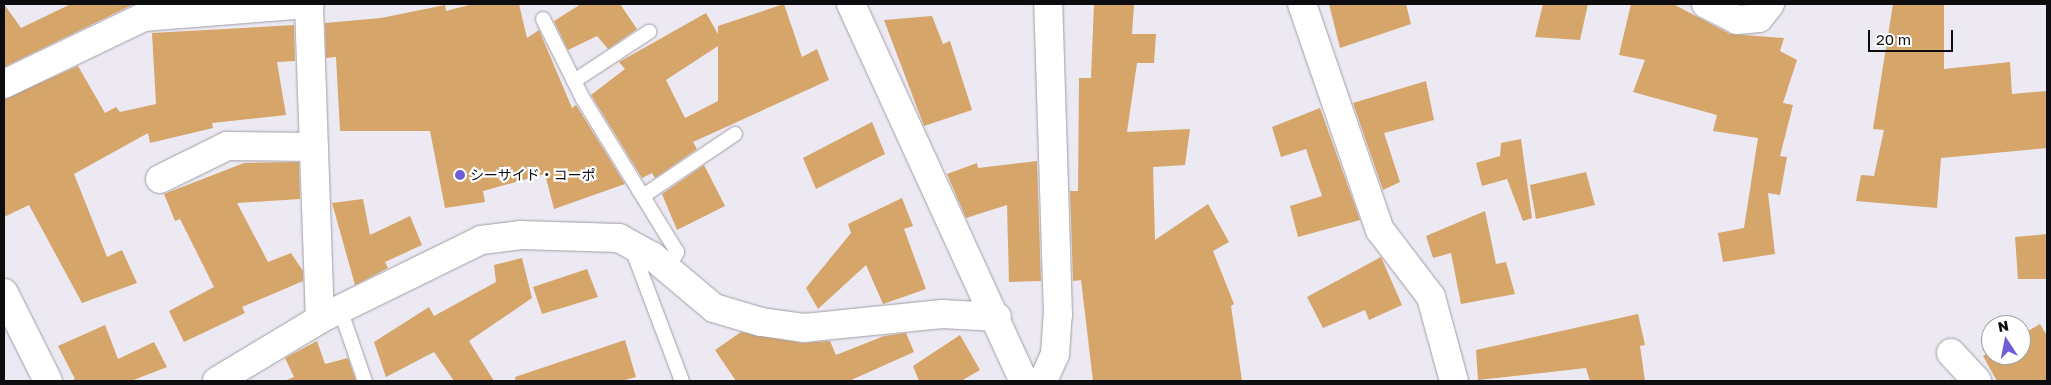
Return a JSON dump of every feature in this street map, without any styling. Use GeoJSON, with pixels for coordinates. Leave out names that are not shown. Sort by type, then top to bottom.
{"type":"FeatureCollection","features":[{"type":"Feature","properties":{"kind":"street"},"geometry":{"type":"LineString","coordinates":[[850,4],[997,317],[1024,381]]}},
{"type":"Feature","properties":{"kind":"street"},"geometry":{"type":"LineString","coordinates":[[1043,381],[1055,354],[1058,315],[1048,4]]}},
{"type":"Feature","properties":{"kind":"street"},"geometry":{"type":"LineString","coordinates":[[1302,4],[1380,230],[1431,296],[1454,381]]}},
{"type":"Feature","properties":{"kind":"street"},"geometry":{"type":"LineString","coordinates":[[1706,4],[1737,20],[1759,18],[1770,4]]}},
{"type":"Feature","properties":{"kind":"street"},"geometry":{"type":"LineString","coordinates":[[4,84],[144,17],[309,5],[314,147],[330,314]]}},
{"type":"Feature","properties":{"kind":"street"},"geometry":{"type":"LineString","coordinates":[[160,179],[227,146],[314,147]]}},
{"type":"Feature","properties":{"kind":"street"},"geometry":{"type":"LineString","coordinates":[[217,381],[330,314],[481,240],[520,235],[619,238],[668,269],[714,308],[778,324],[804,328],[942,314],[997,317]]}},
{"type":"Feature","properties":{"kind":"street"},"geometry":{"type":"LineString","coordinates":[[4,293],[48,381]]}},
{"type":"Feature","properties":{"kind":"street"},"geometry":{"type":"LineString","coordinates":[[1952,353],[1977,381]]}},
{"type":"Feature","properties":{"kind":"lane"},"geometry":{"type":"LineString","coordinates":[[542,19],[574,81],[677,252],[668,269]]}},
{"type":"Feature","properties":{"kind":"lane"},"geometry":{"type":"LineString","coordinates":[[574,81],[649,32]]}},
{"type":"Feature","properties":{"kind":"lane"},"geometry":{"type":"LineString","coordinates":[[643,196],[735,134]]}},
{"type":"Feature","properties":{"kind":"lane"},"geometry":{"type":"LineString","coordinates":[[631,244],[682,381]]}},
{"type":"Feature","properties":{"kind":"lane"},"geometry":{"type":"LineString","coordinates":[[330,314],[365,381]]}},
{"type":"Feature","properties":{"kind":"building"},"geometry":{"type":"Polygon","coordinates":[[[4,4],[21,28],[71,4],[134,4],[4,67],[4,4]]]}},
{"type":"Feature","properties":{"kind":"building"},"geometry":{"type":"Polygon","coordinates":[[[473,4],[519,4],[527,38],[539,30],[572,108],[576,105],[625,184],[554,209],[545,174],[483,191],[485,202],[445,208],[430,131],[340,131],[336,57],[326,58],[325,23],[381,18],[445,5],[446,11],[473,4]]]}},
{"type":"Feature","properties":{"kind":"building"},"geometry":{"type":"Polygon","coordinates":[[[581,4],[620,4],[637,29],[608,49],[597,36],[568,50],[554,21],[581,4]]]}},
{"type":"Feature","properties":{"kind":"building"},"geometry":{"type":"Polygon","coordinates":[[[784,4],[802,57],[817,49],[829,80],[693,142],[697,149],[655,178],[652,173],[642,178],[591,95],[625,69],[619,62],[706,13],[718,34],[718,26],[784,4]],[[718,46],[666,80],[685,118],[718,101],[718,46]]]}},
{"type":"Feature","properties":{"kind":"building"},"geometry":{"type":"Polygon","coordinates":[[[1094,4],[1134,4],[1132,34],[1156,34],[1154,63],[1137,63],[1127,132],[1190,129],[1185,165],[1153,167],[1155,240],[1208,204],[1229,242],[1213,251],[1234,304],[1231,306],[1242,381],[1093,381],[1081,280],[1073,281],[1070,191],[1078,191],[1079,78],[1091,78],[1094,4]]]}},
{"type":"Feature","properties":{"kind":"building"},"geometry":{"type":"Polygon","coordinates":[[[1329,4],[1406,4],[1411,24],[1340,48],[1329,4]]]}},
{"type":"Feature","properties":{"kind":"building"},"geometry":{"type":"Polygon","coordinates":[[[1543,4],[1588,4],[1580,40],[1535,37],[1543,4]]]}},
{"type":"Feature","properties":{"kind":"building"},"geometry":{"type":"Polygon","coordinates":[[[1631,4],[1673,4],[1730,34],[1784,38],[1780,51],[1797,60],[1783,103],[1793,105],[1780,156],[1787,157],[1780,195],[1768,193],[1775,254],[1723,262],[1718,233],[1744,228],[1758,138],[1713,131],[1717,115],[1633,92],[1645,60],[1619,55],[1631,4]]]}},
{"type":"Feature","properties":{"kind":"building"},"geometry":{"type":"Polygon","coordinates":[[[1893,4],[1944,4],[1944,69],[2010,62],[2012,94],[2047,91],[2047,148],[1941,158],[1937,208],[1856,201],[1861,175],[1874,176],[1884,130],[1873,129],[1893,4]]]}},
{"type":"Feature","properties":{"kind":"building"},"geometry":{"type":"Polygon","coordinates":[[[932,16],[943,44],[950,41],[972,110],[924,126],[884,20],[932,16]]]}},
{"type":"Feature","properties":{"kind":"building"},"geometry":{"type":"Polygon","coordinates":[[[294,25],[295,61],[277,62],[286,115],[212,123],[213,128],[150,143],[148,133],[74,174],[107,257],[122,250],[137,283],[82,303],[29,205],[4,217],[4,99],[78,66],[105,113],[116,107],[120,112],[156,104],[152,33],[294,25]]]}},
{"type":"Feature","properties":{"kind":"building"},"geometry":{"type":"Polygon","coordinates":[[[1426,81],[1434,120],[1384,133],[1400,182],[1383,190],[1353,103],[1426,81]]]}},
{"type":"Feature","properties":{"kind":"building"},"geometry":{"type":"Polygon","coordinates":[[[1320,108],[1360,220],[1298,237],[1290,206],[1322,196],[1306,149],[1281,157],[1272,127],[1320,108]]]}},
{"type":"Feature","properties":{"kind":"building"},"geometry":{"type":"Polygon","coordinates":[[[872,122],[885,154],[816,189],[803,158],[872,122]]]}},
{"type":"Feature","properties":{"kind":"building"},"geometry":{"type":"Polygon","coordinates":[[[1521,139],[1532,218],[1523,221],[1507,179],[1482,186],[1476,163],[1500,156],[1501,143],[1521,139]]]}},
{"type":"Feature","properties":{"kind":"building"},"geometry":{"type":"Polygon","coordinates":[[[1037,161],[1041,281],[1009,282],[1007,205],[966,218],[947,174],[977,163],[978,168],[1037,161]]]}},
{"type":"Feature","properties":{"kind":"building"},"geometry":{"type":"Polygon","coordinates":[[[299,162],[300,199],[237,203],[268,262],[291,253],[303,271],[303,281],[242,307],[245,313],[184,342],[169,311],[214,287],[180,219],[175,221],[164,194],[244,163],[299,162]]]}},
{"type":"Feature","properties":{"kind":"building"},"geometry":{"type":"Polygon","coordinates":[[[704,165],[725,206],[677,230],[662,194],[704,165]]]}},
{"type":"Feature","properties":{"kind":"building"},"geometry":{"type":"Polygon","coordinates":[[[1586,172],[1595,205],[1536,219],[1530,185],[1586,172]]]}},
{"type":"Feature","properties":{"kind":"building"},"geometry":{"type":"Polygon","coordinates":[[[902,198],[913,226],[904,229],[926,289],[883,304],[866,265],[818,309],[806,288],[851,233],[848,224],[902,198]]]}},
{"type":"Feature","properties":{"kind":"building"},"geometry":{"type":"Polygon","coordinates":[[[363,199],[370,235],[410,216],[422,245],[385,262],[388,268],[355,285],[332,203],[363,199]]]}},
{"type":"Feature","properties":{"kind":"building"},"geometry":{"type":"Polygon","coordinates":[[[1485,211],[1496,264],[1506,262],[1515,294],[1461,304],[1451,253],[1433,258],[1426,236],[1485,211]]]}},
{"type":"Feature","properties":{"kind":"building"},"geometry":{"type":"Polygon","coordinates":[[[2047,234],[2047,279],[2018,279],[2015,237],[2047,234]]]}},
{"type":"Feature","properties":{"kind":"building"},"geometry":{"type":"Polygon","coordinates":[[[1381,257],[1402,305],[1369,320],[1365,310],[1323,328],[1307,297],[1381,257]]]}},
{"type":"Feature","properties":{"kind":"building"},"geometry":{"type":"Polygon","coordinates":[[[522,258],[532,298],[469,341],[494,381],[454,381],[434,352],[386,377],[374,342],[429,307],[434,316],[496,282],[494,265],[522,258]]]}},
{"type":"Feature","properties":{"kind":"building"},"geometry":{"type":"Polygon","coordinates":[[[587,269],[598,297],[542,314],[533,287],[587,269]]]}},
{"type":"Feature","properties":{"kind":"building"},"geometry":{"type":"Polygon","coordinates":[[[1638,314],[1645,345],[1640,346],[1645,381],[1590,381],[1586,368],[1478,380],[1476,350],[1638,314]]]}},
{"type":"Feature","properties":{"kind":"building"},"geometry":{"type":"Polygon","coordinates":[[[2040,324],[2047,336],[2047,381],[1997,381],[1988,365],[2031,365],[2031,329],[2040,324]]]}},
{"type":"Feature","properties":{"kind":"building"},"geometry":{"type":"Polygon","coordinates":[[[105,325],[118,359],[154,342],[167,367],[131,381],[71,381],[75,379],[58,346],[105,325]]]}},
{"type":"Feature","properties":{"kind":"building"},"geometry":{"type":"Polygon","coordinates":[[[741,332],[802,343],[830,341],[836,355],[884,336],[906,333],[914,352],[849,381],[736,381],[715,350],[741,332]]]}},
{"type":"Feature","properties":{"kind":"building"},"geometry":{"type":"Polygon","coordinates":[[[960,335],[980,370],[961,381],[919,381],[913,366],[960,335]]]}},
{"type":"Feature","properties":{"kind":"building"},"geometry":{"type":"Polygon","coordinates":[[[625,340],[636,377],[621,381],[516,381],[515,377],[625,340]]]}},
{"type":"Feature","properties":{"kind":"building"},"geometry":{"type":"Polygon","coordinates":[[[317,341],[325,364],[348,358],[356,381],[284,381],[294,377],[285,358],[317,341]]]}},
{"type":"Feature","properties":{"kind":"place","name":"シーサイド・コーポ"},"geometry":{"type":"Point","coordinates":[460,175]}}]}
